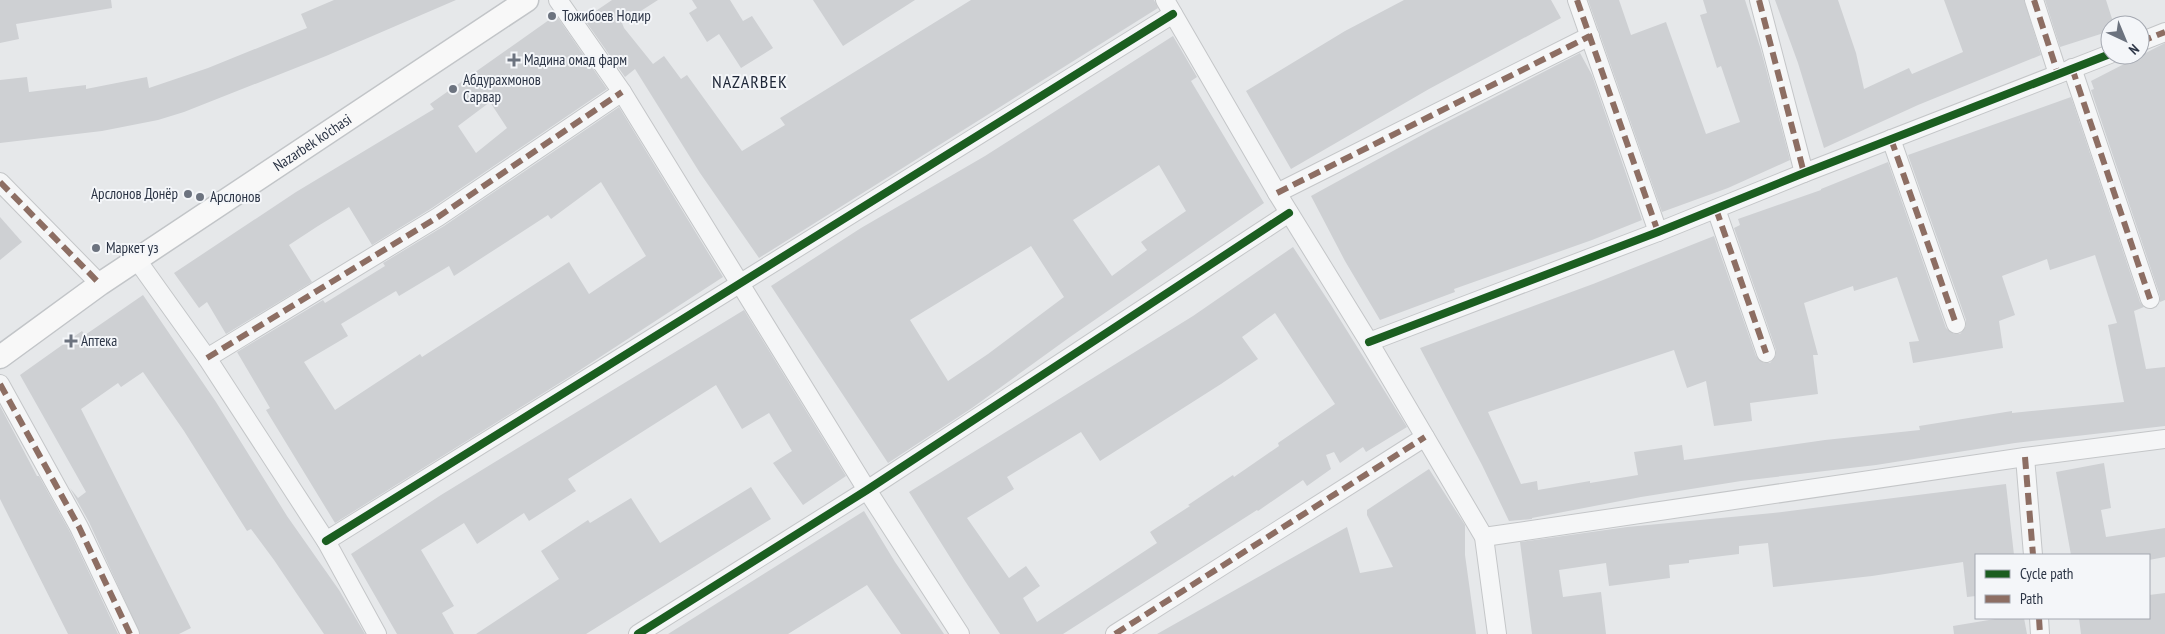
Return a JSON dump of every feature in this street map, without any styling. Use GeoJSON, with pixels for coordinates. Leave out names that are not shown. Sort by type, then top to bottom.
{"type":"FeatureCollection","features":[{"type":"Feature","properties":{"kind":"main road","name":"Nazarbek ko'chasi"},"geometry":{"type":"LineString","coordinates":[[0,357],[100,284],[527,0]]}},
{"type":"Feature","properties":{"kind":"street"},"geometry":{"type":"LineString","coordinates":[[558,0],[622,92],[867,490],[960,634]]}},
{"type":"Feature","properties":{"kind":"street"},"geometry":{"type":"LineString","coordinates":[[1577,0],[1658,232]]}},
{"type":"Feature","properties":{"kind":"street"},"geometry":{"type":"LineString","coordinates":[[1759,0],[1804,173]]}},
{"type":"Feature","properties":{"kind":"street"},"geometry":{"type":"LineString","coordinates":[[2034,0],[2065,71],[2150,299]]}},
{"type":"Feature","properties":{"kind":"street"},"geometry":{"type":"LineString","coordinates":[[326,541],[739,282],[1169,7],[1277,193],[1369,342],[1484,537],[1497,634]]}},
{"type":"Feature","properties":{"kind":"street"},"geometry":{"type":"LineString","coordinates":[[2150,38],[2165,32]]}},
{"type":"Feature","properties":{"kind":"street"},"geometry":{"type":"LineString","coordinates":[[1277,193],[1590,36]]}},
{"type":"Feature","properties":{"kind":"street"},"geometry":{"type":"LineString","coordinates":[[1369,342],[1658,232],[2100,58]]}},
{"type":"Feature","properties":{"kind":"street"},"geometry":{"type":"LineString","coordinates":[[208,358],[438,217],[622,92]]}},
{"type":"Feature","properties":{"kind":"street"},"geometry":{"type":"LineString","coordinates":[[1891,139],[1956,324]]}},
{"type":"Feature","properties":{"kind":"street"},"geometry":{"type":"LineString","coordinates":[[0,182],[100,284]]}},
{"type":"Feature","properties":{"kind":"street"},"geometry":{"type":"LineString","coordinates":[[1716,209],[1766,353]]}},
{"type":"Feature","properties":{"kind":"street"},"geometry":{"type":"LineString","coordinates":[[638,634],[867,490],[1290,213]]}},
{"type":"Feature","properties":{"kind":"street"},"geometry":{"type":"LineString","coordinates":[[137,260],[208,358],[326,541],[377,634]]}},
{"type":"Feature","properties":{"kind":"street"},"geometry":{"type":"LineString","coordinates":[[0,384],[80,527],[130,634]]}},
{"type":"Feature","properties":{"kind":"street"},"geometry":{"type":"LineString","coordinates":[[1115,634],[1424,437]]}},
{"type":"Feature","properties":{"kind":"street"},"geometry":{"type":"LineString","coordinates":[[1484,537],[2026,457],[2165,439]]}},
{"type":"Feature","properties":{"kind":"street"},"geometry":{"type":"LineString","coordinates":[[2026,457],[2034,554]]}},
{"type":"Feature","properties":{"kind":"street"},"geometry":{"type":"LineString","coordinates":[[2038,619],[2040,634]]}},
{"type":"Feature","properties":{"kind":"building"},"geometry":{"type":"Polygon","coordinates":[[[0,0],[111,0],[112,8],[16,24],[19,39],[0,43],[0,0]]]}},
{"type":"Feature","properties":{"kind":"building"},"geometry":{"type":"Polygon","coordinates":[[[334,0],[456,0],[326,56],[184,112],[158,120],[102,131],[0,143],[0,80],[27,77],[29,92],[86,85],[86,89],[147,77],[149,88],[208,68],[307,28],[301,14],[334,0]]]}},
{"type":"Feature","properties":{"kind":"building"},"geometry":{"type":"Polygon","coordinates":[[[612,0],[658,0],[622,23],[624,28],[653,64],[664,56],[681,79],[687,75],[742,151],[785,125],[780,118],[971,0],[1154,0],[1158,8],[759,258],[700,173],[635,69],[625,77],[584,19],[612,0]]]}},
{"type":"Feature","properties":{"kind":"building"},"geometry":{"type":"Polygon","coordinates":[[[692,0],[730,0],[743,21],[752,16],[773,48],[741,68],[719,34],[707,42],[689,13],[697,8],[692,0]]]}},
{"type":"Feature","properties":{"kind":"building"},"geometry":{"type":"Polygon","coordinates":[[[813,0],[915,0],[843,46],[813,0]]]}},
{"type":"Feature","properties":{"kind":"building"},"geometry":{"type":"Polygon","coordinates":[[[1404,0],[1551,0],[1561,18],[1429,89],[1291,169],[1246,91],[1345,31],[1404,0]]]}},
{"type":"Feature","properties":{"kind":"building"},"geometry":{"type":"Polygon","coordinates":[[[1588,0],[1619,0],[1631,35],[1666,22],[1706,134],[1740,122],[1721,66],[1717,68],[1700,15],[1707,13],[1703,0],[1745,0],[1761,50],[1790,160],[1728,188],[1662,212],[1588,0]]]}},
{"type":"Feature","properties":{"kind":"building"},"geometry":{"type":"Polygon","coordinates":[[[1775,0],[1838,0],[1856,53],[1864,89],[1909,68],[1912,74],[1963,52],[1944,0],[2024,0],[2041,55],[1918,105],[1824,148],[1798,63],[1775,0]]]}},
{"type":"Feature","properties":{"kind":"building"},"geometry":{"type":"Polygon","coordinates":[[[2045,0],[2106,0],[2111,15],[2100,15],[2100,34],[2060,47],[2045,0]]]}},
{"type":"Feature","properties":{"kind":"building"},"geometry":{"type":"Polygon","coordinates":[[[556,15],[607,89],[432,208],[372,245],[349,207],[318,226],[289,245],[312,282],[226,334],[207,302],[199,308],[174,273],[296,192],[434,109],[430,104],[556,15]],[[490,102],[458,126],[476,153],[507,128],[490,102]]]}},
{"type":"Feature","properties":{"kind":"building"},"geometry":{"type":"Polygon","coordinates":[[[1173,36],[1197,77],[1191,81],[1264,203],[1070,337],[972,408],[888,463],[771,286],[861,228],[985,156],[1173,36]],[[1159,165],[1073,220],[1112,276],[1147,250],[1141,242],[1186,211],[1159,165]],[[1031,246],[910,320],[948,381],[988,354],[1064,297],[1031,246]]]}},
{"type":"Feature","properties":{"kind":"building"},"geometry":{"type":"Polygon","coordinates":[[[2165,43],[2165,300],[2160,302],[2160,296],[2091,90],[2094,89],[2091,81],[2122,65],[2150,65],[2150,51],[2165,43]]]}},
{"type":"Feature","properties":{"kind":"building"},"geometry":{"type":"Polygon","coordinates":[[[1580,53],[1592,75],[1642,220],[1592,240],[1454,289],[1455,292],[1380,320],[1345,261],[1311,196],[1433,129],[1580,53]]]}},
{"type":"Feature","properties":{"kind":"building"},"geometry":{"type":"Polygon","coordinates":[[[2071,97],[2140,302],[2144,307],[2134,311],[2146,369],[2165,367],[2165,426],[2015,443],[1876,465],[1741,481],[1641,497],[1532,519],[1509,521],[1482,465],[1420,348],[1593,284],[1714,236],[1756,356],[1764,363],[1770,363],[1776,355],[1776,350],[1734,228],[1740,225],[1738,219],[1821,190],[1888,162],[1946,328],[1954,334],[1960,334],[1966,326],[1966,320],[1908,155],[2071,97]],[[2095,255],[2050,270],[2047,259],[2002,276],[2015,315],[1999,321],[2003,348],[1913,363],[1909,342],[1919,341],[1897,277],[1854,291],[1853,286],[1804,303],[1818,355],[1813,355],[1818,394],[1750,403],[1752,421],[1714,426],[1706,381],[1687,388],[1674,350],[1488,412],[1521,484],[1537,481],[1538,490],[1590,481],[1590,483],[1638,475],[1634,452],[1682,445],[1684,460],[1825,440],[1920,430],[1919,426],[2012,411],[2012,413],[2124,402],[2108,325],[2117,323],[2095,255]]]}},
{"type":"Feature","properties":{"kind":"building"},"geometry":{"type":"Polygon","coordinates":[[[619,107],[723,277],[574,374],[335,523],[266,410],[270,408],[237,352],[323,300],[325,303],[385,266],[383,263],[444,226],[619,107]],[[601,182],[551,219],[548,215],[454,276],[449,266],[399,296],[396,291],[341,324],[348,336],[304,362],[335,410],[420,354],[422,357],[569,262],[589,294],[646,256],[601,182]]]}},
{"type":"Feature","properties":{"kind":"building"},"geometry":{"type":"Polygon","coordinates":[[[0,217],[22,242],[0,260],[0,217]]]}},
{"type":"Feature","properties":{"kind":"building"},"geometry":{"type":"Polygon","coordinates":[[[1293,247],[1407,427],[1366,452],[1363,447],[1340,463],[1334,452],[1326,455],[1331,469],[1307,486],[1303,480],[1258,511],[1063,634],[1000,634],[909,492],[1193,316],[1293,247]],[[1275,313],[1242,337],[1258,359],[1221,384],[1100,461],[1081,432],[1007,477],[1014,489],[967,518],[1009,578],[1026,566],[1040,586],[1023,598],[1037,622],[1157,543],[1150,532],[1279,446],[1278,443],[1335,404],[1275,313]]]}},
{"type":"Feature","properties":{"kind":"building"},"geometry":{"type":"Polygon","coordinates":[[[143,295],[216,402],[287,516],[339,590],[365,634],[324,634],[251,529],[247,531],[184,431],[143,372],[121,387],[118,383],[81,409],[191,628],[179,634],[140,634],[89,522],[70,488],[78,498],[86,492],[20,375],[82,331],[85,335],[143,295]]]}},
{"type":"Feature","properties":{"kind":"building"},"geometry":{"type":"Polygon","coordinates":[[[744,310],[846,476],[803,505],[773,463],[792,451],[769,413],[742,429],[716,385],[568,479],[576,491],[529,521],[524,513],[477,544],[464,523],[421,550],[454,606],[442,613],[454,634],[397,634],[351,554],[441,495],[744,310]]]}},
{"type":"Feature","properties":{"kind":"building"},"geometry":{"type":"Polygon","coordinates":[[[0,406],[37,476],[39,476],[70,532],[118,634],[68,634],[0,499],[0,406]]]}},
{"type":"Feature","properties":{"kind":"building"},"geometry":{"type":"Polygon","coordinates":[[[2104,463],[2111,508],[2101,510],[2106,537],[2165,528],[2165,557],[2150,560],[2150,554],[2071,554],[2056,472],[2104,463]]]}},
{"type":"Feature","properties":{"kind":"building"},"geometry":{"type":"Polygon","coordinates":[[[1429,469],[1465,525],[1465,555],[1476,634],[1157,634],[1347,527],[1360,573],[1393,567],[1367,515],[1367,510],[1429,469]]]}},
{"type":"Feature","properties":{"kind":"building"},"geometry":{"type":"Polygon","coordinates":[[[2006,484],[2014,554],[1975,554],[1975,596],[1967,597],[1963,562],[1872,576],[1773,587],[1768,543],[1739,546],[1739,554],[1689,560],[1689,563],[1669,565],[1670,578],[1609,586],[1606,563],[1559,570],[1563,597],[1601,592],[1606,634],[1532,634],[1520,542],[1627,527],[1773,513],[2006,484]]]}},
{"type":"Feature","properties":{"kind":"building"},"geometry":{"type":"Polygon","coordinates":[[[751,487],[771,519],[586,634],[476,634],[559,579],[541,551],[588,520],[590,523],[631,498],[660,543],[751,487]]]}},
{"type":"Feature","properties":{"kind":"building"},"geometry":{"type":"Polygon","coordinates":[[[864,511],[895,562],[944,634],[901,634],[867,585],[788,634],[668,634],[864,511]]]}},
{"type":"Feature","properties":{"kind":"building"},"geometry":{"type":"Polygon","coordinates":[[[2165,593],[2165,634],[2081,634],[2079,619],[2150,619],[2150,595],[2165,593]]]}},
{"type":"Feature","properties":{"kind":"building"},"geometry":{"type":"Polygon","coordinates":[[[1995,619],[2024,619],[2027,634],[1954,634],[1953,626],[1995,619]]]}},
{"type":"Feature","properties":{"kind":"marked path"},"geometry":{"type":"LineString","coordinates":[[1577,0],[1658,232]]}},
{"type":"Feature","properties":{"kind":"marked path"},"geometry":{"type":"LineString","coordinates":[[1759,0],[1804,173]]}},
{"type":"Feature","properties":{"kind":"marked path"},"geometry":{"type":"LineString","coordinates":[[2034,0],[2058,74]]}},
{"type":"Feature","properties":{"kind":"marked path"},"geometry":{"type":"LineString","coordinates":[[2150,38],[2165,32]]}},
{"type":"Feature","properties":{"kind":"marked path"},"geometry":{"type":"LineString","coordinates":[[1277,193],[1590,36]]}},
{"type":"Feature","properties":{"kind":"marked path"},"geometry":{"type":"LineString","coordinates":[[2072,68],[2150,299]]}},
{"type":"Feature","properties":{"kind":"marked path"},"geometry":{"type":"LineString","coordinates":[[207,358],[438,217],[622,92]]}},
{"type":"Feature","properties":{"kind":"marked path"},"geometry":{"type":"LineString","coordinates":[[1891,139],[1956,324]]}},
{"type":"Feature","properties":{"kind":"marked path"},"geometry":{"type":"LineString","coordinates":[[0,182],[100,284]]}},
{"type":"Feature","properties":{"kind":"marked path"},"geometry":{"type":"LineString","coordinates":[[1716,209],[1766,353]]}},
{"type":"Feature","properties":{"kind":"marked path"},"geometry":{"type":"LineString","coordinates":[[0,384],[79,527],[130,634]]}},
{"type":"Feature","properties":{"kind":"marked path"},"geometry":{"type":"LineString","coordinates":[[1115,634],[1425,437]]}},
{"type":"Feature","properties":{"kind":"marked path"},"geometry":{"type":"LineString","coordinates":[[2025,457],[2033,554]]}},
{"type":"Feature","properties":{"kind":"marked path"},"geometry":{"type":"LineString","coordinates":[[2039,619],[2040,634]]}},
{"type":"Feature","properties":{"kind":"cycle path"},"geometry":{"type":"LineString","coordinates":[[326,541],[1173,14]]}},
{"type":"Feature","properties":{"kind":"cycle path"},"geometry":{"type":"LineString","coordinates":[[1369,342],[1658,232],[2100,58]]}},
{"type":"Feature","properties":{"kind":"cycle path"},"geometry":{"type":"LineString","coordinates":[[638,634],[867,490],[1289,213]]}},
{"type":"Feature","properties":{"kind":"place","name":"Тожибоев Нодир"},"geometry":{"type":"Point","coordinates":[552,16]}},
{"type":"Feature","properties":{"kind":"place","name":"Мадина омад фарм"},"geometry":{"type":"Point","coordinates":[514,60]}},
{"type":"Feature","properties":{"kind":"place","name":"Абдурахмонов Сарвар"},"geometry":{"type":"Point","coordinates":[453,89]}},
{"type":"Feature","properties":{"kind":"place","name":"Арслонов Донёр"},"geometry":{"type":"Point","coordinates":[188,194]}},
{"type":"Feature","properties":{"kind":"place","name":"Арслонов"},"geometry":{"type":"Point","coordinates":[200,197]}},
{"type":"Feature","properties":{"kind":"place","name":"Маркет уз"},"geometry":{"type":"Point","coordinates":[96,248]}},
{"type":"Feature","properties":{"kind":"place","name":"Аптека"},"geometry":{"type":"Point","coordinates":[71,341]}},
{"type":"Feature","properties":{"kind":"district","name":"NAZARBEK"},"geometry":{"type":"Point","coordinates":[750,82]}}]}
